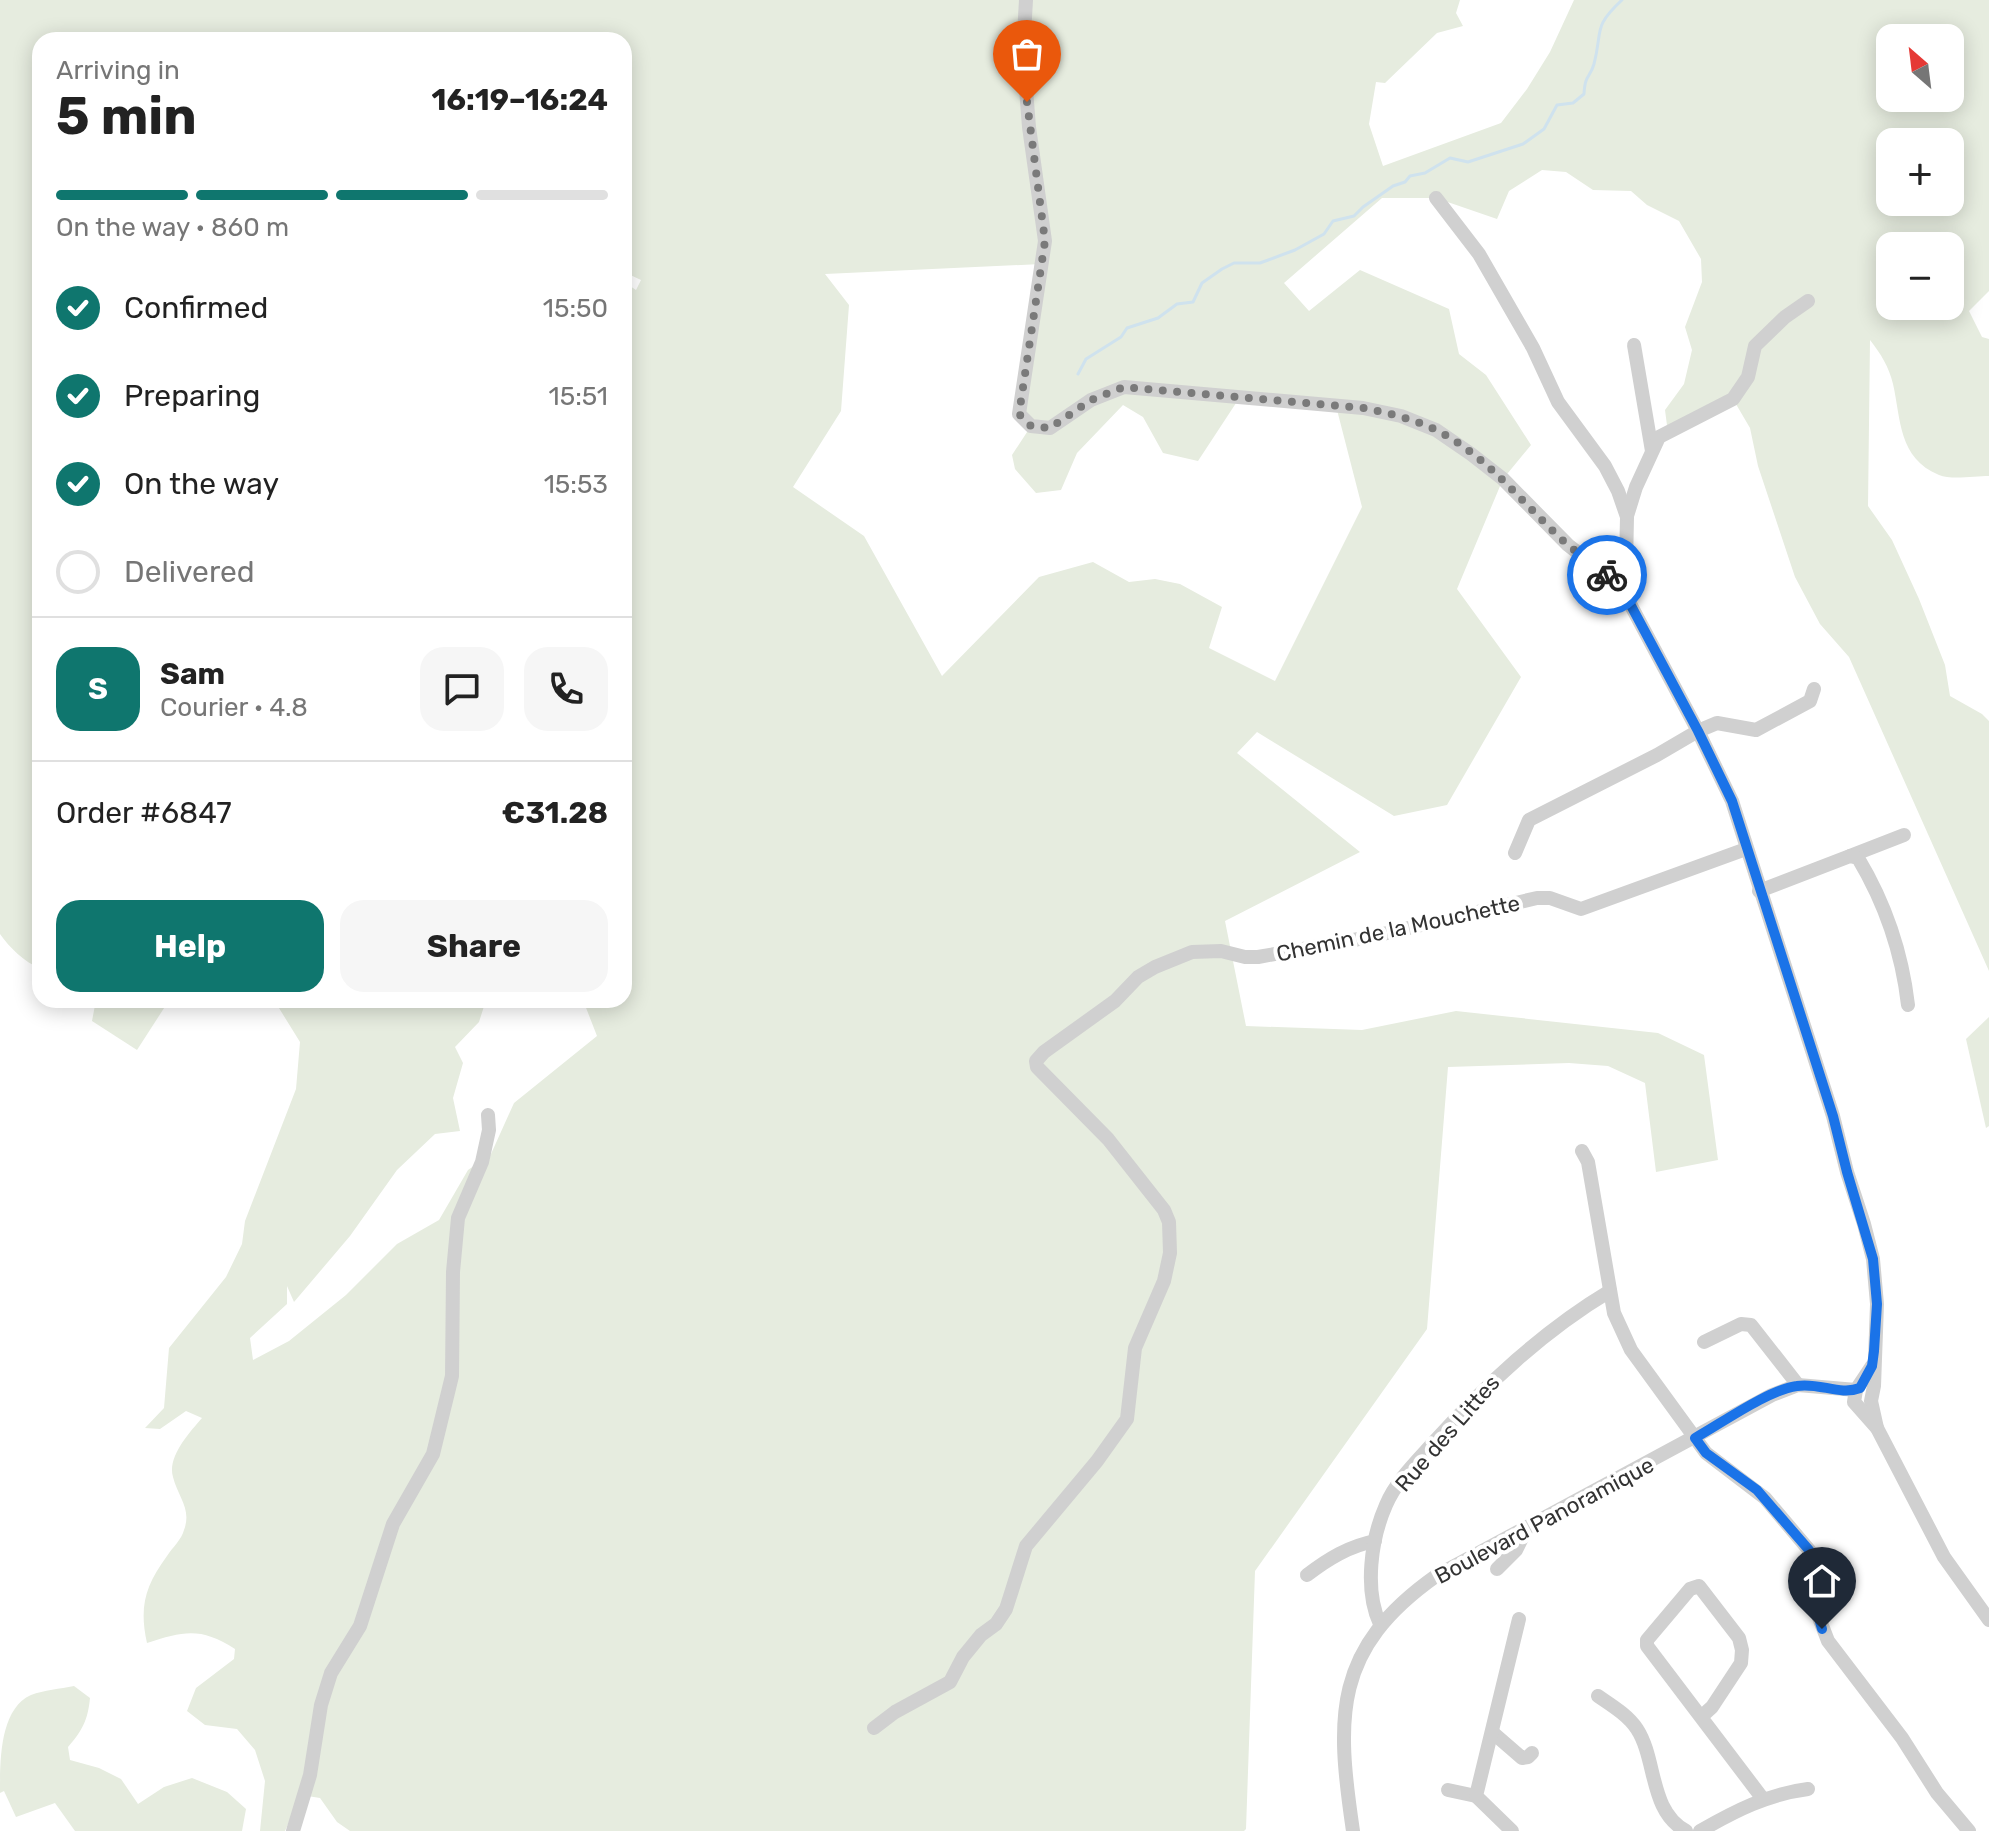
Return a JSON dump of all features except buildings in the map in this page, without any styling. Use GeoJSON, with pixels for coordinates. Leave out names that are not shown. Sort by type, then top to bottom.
{"type":"FeatureCollection","features":[{"type":"Feature","properties":{"kind":"street"},"geometry":{"type":"LineString","coordinates":[[1026,0],[1023,51],[1029,127],[1045,241],[1019,414],[1031,426],[1050,428],[1091,400],[1124,387],[1363,408],[1401,416],[1436,430],[1471,454],[1503,479],[1568,545],[1620,585],[1732,801],[1833,1116],[1870,1248],[1877,1304],[1872,1366],[1874,1386],[1862,1397]]}},
{"type":"Feature","properties":{"kind":"street"},"geometry":{"type":"LineString","coordinates":[[1436,198],[1479,254],[1533,348],[1558,402],[1605,466],[1627,517]]}},
{"type":"Feature","properties":{"kind":"street"},"geometry":{"type":"LineString","coordinates":[[1620,585],[1626,564],[1627,517],[1636,487],[1659,437],[1733,399],[1748,377],[1755,346],[1785,317],[1808,301]]}},
{"type":"Feature","properties":{"kind":"street"},"geometry":{"type":"LineString","coordinates":[[1634,345],[1652,452]]}},
{"type":"Feature","properties":{"kind":"street"},"geometry":{"type":"LineString","coordinates":[[1515,853],[1529,820],[1717,723],[1756,730],[1810,701],[1814,689]]}},
{"type":"Feature","properties":{"kind":"street"},"geometry":{"type":"LineString","coordinates":[[1759,891],[1904,835]]}},
{"type":"Feature","properties":{"kind":"street","name":"Chemin de la Mouchette"},"geometry":{"type":"LineString","coordinates":[[874,1728],[895,1712],[950,1682],[963,1657],[981,1635],[996,1624],[1006,1609],[1026,1546],[1097,1461],[1127,1419],[1135,1348],[1164,1281],[1171,1241],[1164,1210],[1108,1139],[1037,1067],[1036,1061],[1044,1052],[1115,1001],[1138,977],[1192,952],[1221,951],[1258,957],[1370,937],[1537,898],[1550,898],[1581,909],[1746,849]]}},
{"type":"Feature","properties":{"kind":"street"},"geometry":{"type":"LineString","coordinates":[[1850,856],[1858,858],[1886,916],[1904,969],[1908,1005]]}},
{"type":"Feature","properties":{"kind":"street"},"geometry":{"type":"LineString","coordinates":[[293,1831],[310,1775],[321,1705],[331,1673],[360,1626],[393,1524],[433,1454],[452,1376],[453,1272],[458,1218],[482,1162],[489,1130],[488,1115]]}},
{"type":"Feature","properties":{"kind":"street"},"geometry":{"type":"LineString","coordinates":[[1582,1151],[1588,1162],[1614,1313],[1631,1350],[1706,1453],[1757,1490],[1809,1550],[1817,1573],[1818,1615],[1828,1641],[1902,1738],[1937,1793],[1969,1831]]}},
{"type":"Feature","properties":{"kind":"street","name":"Rue des Littes"},"geometry":{"type":"LineString","coordinates":[[1380,1624],[1373,1610],[1375,1541],[1386,1503],[1410,1468],[1503,1369],[1589,1303],[1610,1291]]}},
{"type":"Feature","properties":{"kind":"street"},"geometry":{"type":"LineString","coordinates":[[1704,1342],[1741,1324],[1751,1325],[1798,1385],[1815,1385],[1862,1397]]}},
{"type":"Feature","properties":{"kind":"street","name":"Boulevard Panoramique"},"geometry":{"type":"LineString","coordinates":[[1353,1831],[1344,1768],[1345,1704],[1355,1671],[1380,1624],[1436,1576],[1772,1395],[1798,1385]]}},
{"type":"Feature","properties":{"kind":"street"},"geometry":{"type":"LineString","coordinates":[[1862,1397],[1944,1557],[1989,1620]]}},
{"type":"Feature","properties":{"kind":"street"},"geometry":{"type":"LineString","coordinates":[[1497,1569],[1516,1550],[1526,1530]]}},
{"type":"Feature","properties":{"kind":"street"},"geometry":{"type":"LineString","coordinates":[[1307,1575],[1358,1544],[1375,1541]]}},
{"type":"Feature","properties":{"kind":"street"},"geometry":{"type":"LineString","coordinates":[[1701,1717],[1712,1707],[1741,1663],[1742,1650],[1739,1638],[1699,1586],[1690,1589],[1647,1640],[1647,1646],[1763,1799]]}},
{"type":"Feature","properties":{"kind":"street"},"geometry":{"type":"LineString","coordinates":[[1476,1796],[1519,1619]]}},
{"type":"Feature","properties":{"kind":"street"},"geometry":{"type":"LineString","coordinates":[[1598,1696],[1620,1711],[1637,1729],[1661,1805],[1686,1831]]}},
{"type":"Feature","properties":{"kind":"street"},"geometry":{"type":"LineString","coordinates":[[1492,1732],[1522,1758],[1532,1753]]}},
{"type":"Feature","properties":{"kind":"street"},"geometry":{"type":"LineString","coordinates":[[1700,1831],[1763,1799],[1808,1789]]}},
{"type":"Feature","properties":{"kind":"street"},"geometry":{"type":"LineString","coordinates":[[1448,1790],[1476,1796],[1512,1831]]}},
{"type":"Feature","properties":{"kind":"shaded area"},"geometry":{"type":"Polygon","coordinates":[[[0,0],[1460,0],[1456,13],[1463,26],[1437,33],[1385,83],[1376,82],[1369,124],[1383,166],[1501,123],[1550,52],[1574,0],[1989,0],[1989,291],[1969,311],[1982,337],[1989,339],[1989,476],[1956,478],[1939,475],[1916,459],[1900,424],[1889,372],[1870,340],[1868,506],[1892,540],[1919,599],[1945,665],[1950,696],[1989,721],[1989,971],[1849,657],[1820,624],[1795,577],[1758,466],[1750,428],[1733,399],[1668,433],[1665,410],[1684,384],[1692,350],[1685,327],[1702,282],[1701,259],[1679,221],[1647,205],[1631,191],[1593,190],[1566,172],[1542,170],[1509,191],[1497,219],[1436,198],[1382,198],[1284,283],[1309,311],[1360,270],[1449,309],[1459,354],[1486,375],[1531,445],[1503,479],[1457,589],[1521,677],[1447,805],[1394,816],[1257,732],[1237,753],[1360,852],[1225,921],[1246,1026],[1362,1030],[1456,1011],[1658,1033],[1704,1055],[1718,1160],[1656,1172],[1645,1083],[1608,1066],[1569,1063],[1448,1067],[1427,1329],[1255,1571],[1244,1831],[350,1831],[337,1822],[320,1798],[301,1795],[285,1831],[260,1831],[265,1781],[255,1750],[237,1729],[205,1725],[187,1711],[196,1688],[234,1659],[235,1649],[212,1637],[192,1633],[147,1643],[144,1608],[149,1587],[181,1537],[186,1523],[185,1509],[173,1477],[173,1461],[180,1446],[202,1418],[186,1411],[160,1429],[145,1428],[164,1408],[169,1348],[226,1277],[242,1244],[245,1221],[296,1089],[300,1042],[279,1008],[483,1008],[479,1022],[455,1047],[463,1063],[453,1098],[460,1131],[435,1134],[397,1170],[350,1236],[294,1302],[287,1286],[287,1304],[250,1338],[253,1360],[289,1341],[346,1295],[397,1244],[439,1220],[468,1170],[491,1154],[514,1103],[597,1036],[586,1008],[632,1008],[632,287],[636,290],[641,280],[632,276],[632,32],[32,32],[32,964],[0,934],[0,0]],[[1041,264],[825,274],[849,305],[841,411],[793,487],[864,536],[942,676],[1039,577],[1093,562],[1129,582],[1155,579],[1180,584],[1222,607],[1209,648],[1275,681],[1362,507],[1336,406],[1240,397],[1198,461],[1163,453],[1143,417],[1123,405],[1077,453],[1061,490],[1036,493],[1015,469],[1012,455],[1031,426],[1019,414],[1041,264]]]}},
{"type":"Feature","properties":{"kind":"shaded area"},"geometry":{"type":"Polygon","coordinates":[[[94,1008],[164,1008],[137,1050],[92,1021],[94,1008]]]}},
{"type":"Feature","properties":{"kind":"shaded area"},"geometry":{"type":"Polygon","coordinates":[[[1989,1017],[1989,1126],[1986,1128],[1966,1039],[1989,1017]]]}},
{"type":"Feature","properties":{"kind":"shaded area"},"geometry":{"type":"Polygon","coordinates":[[[74,1686],[90,1698],[84,1725],[68,1747],[70,1760],[99,1768],[121,1779],[138,1804],[164,1787],[192,1778],[227,1792],[246,1809],[242,1831],[75,1831],[55,1803],[16,1817],[4,1791],[0,1793],[4,1736],[13,1711],[31,1695],[74,1686]]]}},
{"type":"Feature","properties":{"kind":"waterway"},"geometry":{"type":"LineString","coordinates":[[1078,374],[1086,359],[1121,337],[1127,328],[1158,318],[1177,304],[1193,302],[1202,283],[1222,269],[1234,263],[1260,263],[1295,250],[1324,234],[1333,221],[1354,216],[1393,186],[1405,182],[1410,176],[1425,173],[1450,158],[1468,162],[1523,144],[1544,129],[1557,105],[1573,103],[1584,94],[1602,24],[1622,0]]}},
{"type":"Feature","properties":{"kind":"way so far"},"geometry":{"type":"LineString","coordinates":[[1027,102],[1045,241],[1019,414],[1031,426],[1050,428],[1091,400],[1124,387],[1363,408],[1401,416],[1436,430],[1471,454],[1503,479],[1568,545],[1607,575]]}},
{"type":"Feature","properties":{"kind":"route"},"geometry":{"type":"LineString","coordinates":[[1607,575],[1620,585],[1732,801],[1833,1116],[1873,1259],[1877,1304],[1874,1351],[1872,1366],[1860,1388],[1847,1391],[1815,1385],[1787,1388],[1695,1438],[1706,1453],[1757,1490],[1809,1550],[1817,1573],[1818,1615],[1822,1629]]}}]}
